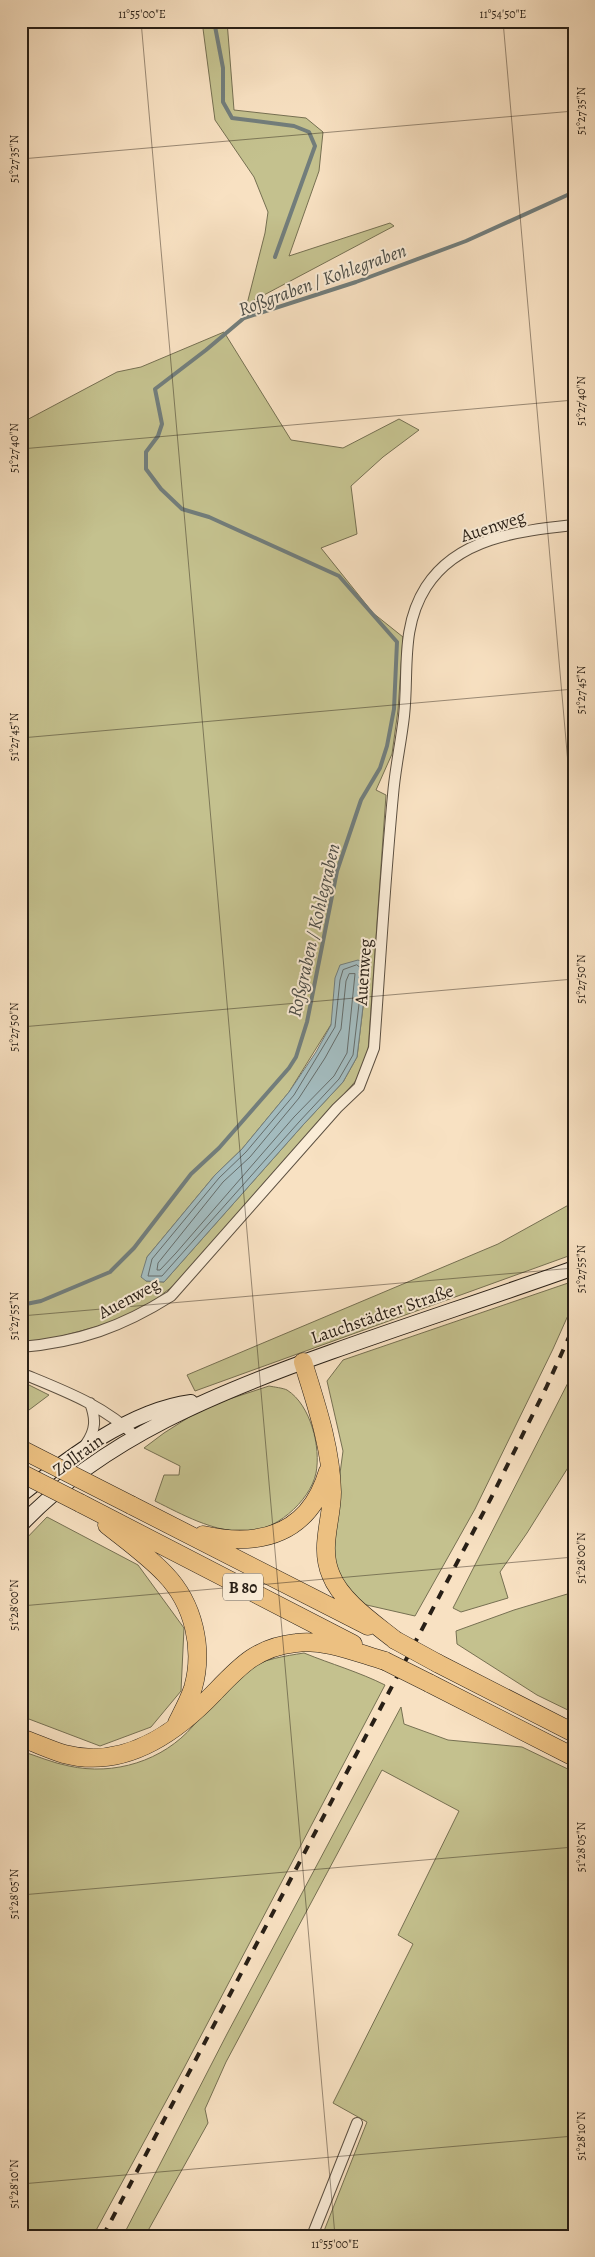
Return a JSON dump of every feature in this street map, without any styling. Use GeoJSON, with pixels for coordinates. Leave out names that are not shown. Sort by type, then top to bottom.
{"type":"FeatureCollection","features":[{"type":"Feature","properties":{"kind":"highway"},"geometry":{"type":"LineString","coordinates":[[303,1362],[319,1413],[330,1464],[332,1494],[325,1548],[331,1576],[350,1601],[395,1640]]}},
{"type":"Feature","properties":{"kind":"highway","name":"B 80"},"geometry":{"type":"LineString","coordinates":[[21,1449],[574,1733]]}},
{"type":"Feature","properties":{"kind":"highway"},"geometry":{"type":"LineString","coordinates":[[181,1530],[239,1541],[265,1537],[289,1528],[300,1520],[311,1507],[324,1485],[330,1464]]}},
{"type":"Feature","properties":{"kind":"highway","name":"B 80"},"geometry":{"type":"LineString","coordinates":[[21,1473],[80,1503],[99,1515],[574,1756]]}},
{"type":"Feature","properties":{"kind":"highway"},"geometry":{"type":"LineString","coordinates":[[99,1515],[167,1576],[180,1595],[193,1621],[197,1640],[198,1663],[193,1688],[176,1725]]}},
{"type":"Feature","properties":{"kind":"highway"},"geometry":{"type":"LineString","coordinates":[[21,1738],[66,1754],[104,1757],[131,1752],[159,1740],[206,1702],[241,1664],[265,1650],[297,1642],[331,1645],[385,1661]]}},
{"type":"Feature","properties":{"kind":"main road","name":"Lauchstädter Straße"},"geometry":{"type":"LineString","coordinates":[[136,1437],[204,1400],[303,1362],[568,1270]]}},
{"type":"Feature","properties":{"kind":"main road","name":"Lauchstädter Straße"},"geometry":{"type":"LineString","coordinates":[[124,1425],[173,1406],[204,1400]]}},
{"type":"Feature","properties":{"kind":"main road","name":"Zollrain"},"geometry":{"type":"LineString","coordinates":[[21,1495],[84,1448],[124,1425]]}},
{"type":"Feature","properties":{"kind":"main road","name":"Zollrain"},"geometry":{"type":"LineString","coordinates":[[21,1525],[62,1489],[96,1463],[136,1437]]}},
{"type":"Feature","properties":{"kind":"street","name":"Auenweg"},"geometry":{"type":"LineString","coordinates":[[21,1347],[54,1344],[105,1330],[137,1316],[171,1296],[337,1108],[359,1087],[374,1048],[393,793],[404,714],[406,641],[418,602],[426,587],[438,573],[462,552],[521,530],[574,525]]}},
{"type":"Feature","properties":{"kind":"street"},"geometry":{"type":"LineString","coordinates":[[21,1373],[90,1403],[124,1425],[136,1437]]}},
{"type":"Feature","properties":{"kind":"street"},"geometry":{"type":"LineString","coordinates":[[84,1448],[93,1434],[96,1422],[90,1403]]}},
{"type":"Feature","properties":{"kind":"street"},"geometry":{"type":"LineString","coordinates":[[312,2236],[356,2123]]}},
{"type":"Feature","properties":{"kind":"shaded area"},"geometry":{"type":"Polygon","coordinates":[[[202,21],[227,21],[234,110],[306,118],[323,132],[319,171],[289,256],[390,223],[394,226],[247,304],[265,233],[268,212],[254,177],[215,120],[202,21]]]}},
{"type":"Feature","properties":{"kind":"shaded area"},"geometry":{"type":"Polygon","coordinates":[[[224,332],[291,440],[343,448],[399,419],[419,430],[383,457],[351,486],[357,534],[321,548],[373,613],[403,637],[398,710],[392,754],[376,790],[386,795],[368,1051],[360,1076],[177,1283],[143,1309],[103,1325],[21,1347],[21,423],[117,372],[141,367],[224,332]],[[368,965],[289,1092],[242,1149],[215,1175],[147,1257],[146,1281],[164,1282],[343,1082],[357,1057],[368,965]]]}},
{"type":"Feature","properties":{"kind":"shaded area"},"geometry":{"type":"Polygon","coordinates":[[[574,1202],[574,1254],[195,1391],[187,1375],[498,1244],[574,1202]]]}},
{"type":"Feature","properties":{"kind":"shaded area"},"geometry":{"type":"Polygon","coordinates":[[[574,1281],[574,1302],[553,1349],[475,1509],[415,1616],[358,1603],[339,1578],[331,1541],[343,1451],[327,1381],[343,1360],[574,1281]]]}},
{"type":"Feature","properties":{"kind":"shaded area"},"geometry":{"type":"Polygon","coordinates":[[[574,1371],[574,1458],[500,1572],[508,1598],[461,1612],[453,1608],[574,1371]]]}},
{"type":"Feature","properties":{"kind":"shaded area"},"geometry":{"type":"Polygon","coordinates":[[[21,1381],[49,1395],[21,1416],[21,1381]]]}},
{"type":"Feature","properties":{"kind":"shaded area"},"geometry":{"type":"Polygon","coordinates":[[[269,1386],[287,1390],[295,1397],[308,1416],[315,1440],[317,1452],[316,1473],[306,1495],[298,1505],[289,1514],[267,1527],[244,1532],[221,1529],[209,1525],[187,1517],[155,1501],[164,1475],[179,1475],[180,1466],[144,1448],[205,1407],[269,1386]]]}},
{"type":"Feature","properties":{"kind":"shaded area"},"geometry":{"type":"Polygon","coordinates":[[[47,1517],[138,1565],[184,1628],[181,1691],[151,1727],[100,1746],[21,1716],[21,1544],[47,1517]]]}},
{"type":"Feature","properties":{"kind":"shaded area"},"geometry":{"type":"Polygon","coordinates":[[[574,1592],[574,1713],[537,1695],[457,1644],[456,1631],[514,1610],[574,1592]]]}},
{"type":"Feature","properties":{"kind":"shaded area"},"geometry":{"type":"Polygon","coordinates":[[[304,1653],[385,1685],[184,2068],[93,2236],[21,2236],[21,1751],[57,1763],[86,1769],[120,1767],[137,1763],[152,1757],[181,1738],[224,1688],[238,1675],[253,1666],[267,1661],[304,1653]]]}},
{"type":"Feature","properties":{"kind":"shaded area"},"geometry":{"type":"Polygon","coordinates":[[[401,1707],[404,1724],[448,1740],[522,1747],[574,1772],[574,2236],[322,2236],[367,2122],[333,2103],[413,1944],[398,1935],[459,1811],[382,1770],[226,2062],[205,2109],[208,2123],[145,2236],[123,2236],[227,2034],[401,1707]]]}},
{"type":"Feature","properties":{"kind":"water"},"geometry":{"type":"Polygon","coordinates":[[[358,960],[368,965],[357,1057],[343,1082],[164,1282],[146,1281],[141,1277],[147,1257],[215,1175],[242,1149],[289,1092],[316,1052],[331,1025],[335,978],[340,965],[358,960]]]}},
{"type":"Feature","properties":{"kind":"waterway"},"geometry":{"type":"LineString","coordinates":[[214,21],[223,68],[223,102],[232,118],[294,126],[309,132],[315,146],[275,257]]}},
{"type":"Feature","properties":{"kind":"waterway","name":"Roßgraben / Kohlegraben"},"geometry":{"type":"LineString","coordinates":[[21,1305],[41,1301],[110,1272],[134,1248],[191,1174],[219,1148],[289,1068],[296,1057],[307,1022],[337,871],[361,800],[380,768],[387,746],[394,709],[397,642],[339,576],[209,517],[182,509],[161,489],[146,469],[146,452],[158,436],[162,424],[155,389],[244,318],[356,282],[466,241],[574,192]]}},
{"type":"Feature","properties":{"kind":"railway"},"geometry":{"type":"LineString","coordinates":[[103,2236],[491,1498],[546,1388],[574,1326]]}}]}
